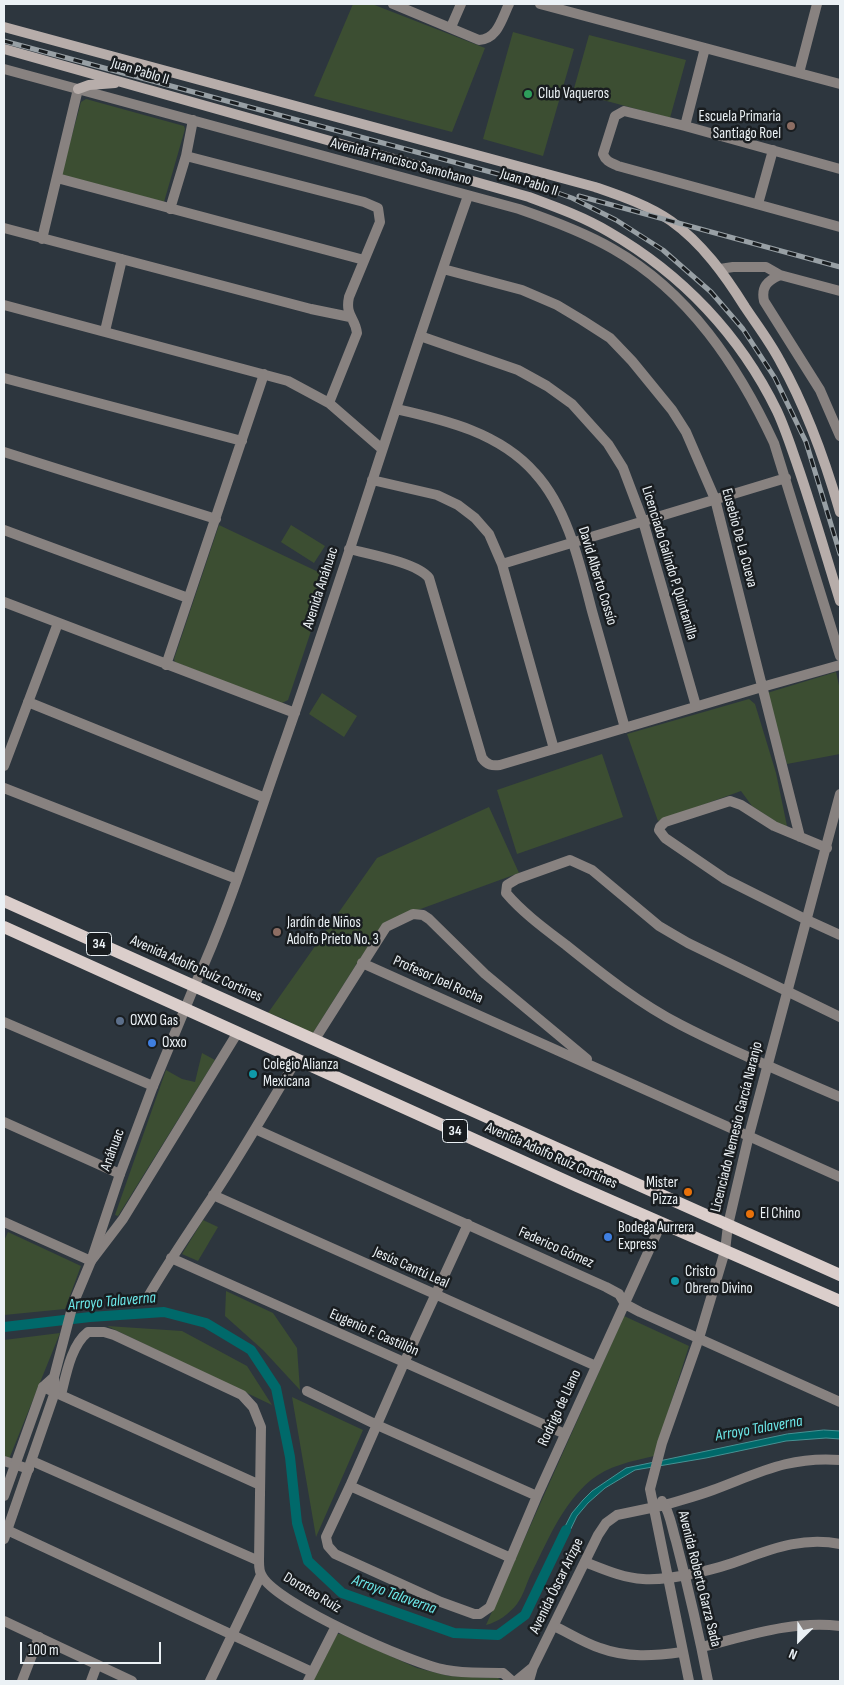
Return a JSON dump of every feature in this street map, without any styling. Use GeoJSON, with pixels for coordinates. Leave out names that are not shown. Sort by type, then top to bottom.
{"type":"FeatureCollection","features":[{"type":"Feature","properties":{"kind":"main road","name":"Juan Pablo II"},"geometry":{"type":"LineString","coordinates":[[4,26],[595,187],[639,203],[671,221],[702,248],[720,269],[780,360],[806,414],[828,470],[840,512]]}},
{"type":"Feature","properties":{"kind":"main road","name":"Juan Pablo II"},"geometry":{"type":"LineString","coordinates":[[4,49],[529,197],[569,212],[608,231],[645,254],[676,279],[707,308],[733,338],[759,377],[778,413],[808,494],[840,602]]}},
{"type":"Feature","properties":{"kind":"main road"},"geometry":{"type":"LineString","coordinates":[[78,89],[89,85],[123,83]]}},
{"type":"Feature","properties":{"kind":"main road"},"geometry":{"type":"LineString","coordinates":[[828,470],[840,482]]}},
{"type":"Feature","properties":{"kind":"main road","name":"Avenida Adolfo Ruíz Cortines"},"geometry":{"type":"LineString","coordinates":[[4,901],[840,1275]]}},
{"type":"Feature","properties":{"kind":"main road","name":"Avenida Adolfo Ruíz Cortines"},"geometry":{"type":"LineString","coordinates":[[4,926],[662,1224],[840,1301]]}},
{"type":"Feature","properties":{"kind":"street"},"geometry":{"type":"LineString","coordinates":[[393,4],[452,27],[479,40],[491,37],[496,32],[509,4]]}},
{"type":"Feature","properties":{"kind":"street"},"geometry":{"type":"LineString","coordinates":[[452,27],[461,4]]}},
{"type":"Feature","properties":{"kind":"street"},"geometry":{"type":"LineString","coordinates":[[540,4],[840,84]]}},
{"type":"Feature","properties":{"kind":"street"},"geometry":{"type":"LineString","coordinates":[[798,73],[817,4]]}},
{"type":"Feature","properties":{"kind":"street"},"geometry":{"type":"LineString","coordinates":[[685,126],[705,48]]}},
{"type":"Feature","properties":{"kind":"street","name":"Avenida Francisco Samohano"},"geometry":{"type":"LineString","coordinates":[[4,69],[519,209],[591,238],[634,262],[666,287],[690,310],[732,364],[762,416],[774,442],[786,478],[840,656]]}},
{"type":"Feature","properties":{"kind":"street"},"geometry":{"type":"LineString","coordinates":[[42,239],[78,89]]}},
{"type":"Feature","properties":{"kind":"street"},"geometry":{"type":"LineString","coordinates":[[840,169],[624,111],[615,116],[604,154],[605,159],[618,166],[840,227]]}},
{"type":"Feature","properties":{"kind":"street"},"geometry":{"type":"LineString","coordinates":[[170,209],[186,156],[193,120]]}},
{"type":"Feature","properties":{"kind":"street"},"geometry":{"type":"LineString","coordinates":[[758,204],[773,150]]}},
{"type":"Feature","properties":{"kind":"street"},"geometry":{"type":"LineString","coordinates":[[186,156],[364,202],[378,208],[380,222],[348,297],[346,307],[356,325],[356,333],[329,403]]}},
{"type":"Feature","properties":{"kind":"street"},"geometry":{"type":"LineString","coordinates":[[57,178],[364,260]]}},
{"type":"Feature","properties":{"kind":"street","name":"Avenida Anáhuac"},"geometry":{"type":"LineString","coordinates":[[186,1008],[237,879],[295,714],[442,269],[468,196]]}},
{"type":"Feature","properties":{"kind":"street"},"geometry":{"type":"LineString","coordinates":[[4,228],[311,309],[350,317]]}},
{"type":"Feature","properties":{"kind":"street"},"geometry":{"type":"LineString","coordinates":[[105,331],[122,259]]}},
{"type":"Feature","properties":{"kind":"street"},"geometry":{"type":"LineString","coordinates":[[720,269],[766,267],[780,275],[840,291]]}},
{"type":"Feature","properties":{"kind":"street","name":"Eusebio De La Cueva"},"geometry":{"type":"LineString","coordinates":[[442,269],[522,290],[557,305],[610,338],[644,375],[672,410],[686,432],[715,499],[800,837]]}},
{"type":"Feature","properties":{"kind":"street"},"geometry":{"type":"LineString","coordinates":[[780,275],[766,282],[763,290],[764,301],[820,390],[840,436]]}},
{"type":"Feature","properties":{"kind":"street"},"geometry":{"type":"LineString","coordinates":[[4,305],[288,381],[329,403],[382,450]]}},
{"type":"Feature","properties":{"kind":"street","name":"Licenciado Galindo P. Quintanilla"},"geometry":{"type":"LineString","coordinates":[[420,336],[518,370],[547,386],[572,404],[608,444],[623,468],[643,521],[696,706]]}},
{"type":"Feature","properties":{"kind":"street"},"geometry":{"type":"LineString","coordinates":[[166,665],[264,374]]}},
{"type":"Feature","properties":{"kind":"street"},"geometry":{"type":"LineString","coordinates":[[4,378],[242,441]]}},
{"type":"Feature","properties":{"kind":"street","name":"David Alberto Cossío"},"geometry":{"type":"LineString","coordinates":[[396,409],[436,418],[489,438],[512,452],[535,472],[552,496],[573,542],[625,728]]}},
{"type":"Feature","properties":{"kind":"street"},"geometry":{"type":"LineString","coordinates":[[4,452],[216,520]]}},
{"type":"Feature","properties":{"kind":"street"},"geometry":{"type":"LineString","coordinates":[[502,564],[786,478]]}},
{"type":"Feature","properties":{"kind":"street"},"geometry":{"type":"LineString","coordinates":[[372,480],[438,495],[458,505],[475,518],[489,534],[502,564],[554,749]]}},
{"type":"Feature","properties":{"kind":"street"},"geometry":{"type":"LineString","coordinates":[[4,530],[188,598]]}},
{"type":"Feature","properties":{"kind":"street"},"geometry":{"type":"LineString","coordinates":[[349,549],[412,566],[425,573],[429,578],[482,758],[487,764],[500,765],[840,665]]}},
{"type":"Feature","properties":{"kind":"street"},"geometry":{"type":"LineString","coordinates":[[4,602],[295,714]]}},
{"type":"Feature","properties":{"kind":"street"},"geometry":{"type":"LineString","coordinates":[[4,766],[58,623]]}},
{"type":"Feature","properties":{"kind":"street"},"geometry":{"type":"LineString","coordinates":[[28,702],[265,798]]}},
{"type":"Feature","properties":{"kind":"street"},"geometry":{"type":"LineString","coordinates":[[4,788],[237,879]]}},
{"type":"Feature","properties":{"kind":"street","name":"Licenciado Nemesio García Naranjo"},"geometry":{"type":"LineString","coordinates":[[656,1466],[662,1443],[699,1338],[725,1251],[728,1225],[749,1135],[840,794]]}},
{"type":"Feature","properties":{"kind":"street"},"geometry":{"type":"LineString","coordinates":[[827,848],[774,826],[741,805],[730,801],[665,822],[660,826],[659,830],[665,838],[725,879],[840,936]]}},
{"type":"Feature","properties":{"kind":"street"},"geometry":{"type":"LineString","coordinates":[[840,1017],[688,943],[659,926],[592,870],[570,860],[517,879],[507,885],[505,889],[511,899],[528,916],[607,978],[680,1025],[767,1066],[840,1097]]}},
{"type":"Feature","properties":{"kind":"street","name":"Profesor Joel Rocha"},"geometry":{"type":"LineString","coordinates":[[597,1067],[485,974],[429,919],[423,916],[413,914],[386,927],[362,963],[840,1177]]}},
{"type":"Feature","properties":{"kind":"street"},"geometry":{"type":"LineString","coordinates":[[315,1039],[362,963]]}},
{"type":"Feature","properties":{"kind":"street","name":"Anáhuac"},"geometry":{"type":"LineString","coordinates":[[54,1377],[73,1304],[91,1261],[120,1174],[153,1086],[186,1008]]}},
{"type":"Feature","properties":{"kind":"street"},"geometry":{"type":"LineString","coordinates":[[4,1022],[153,1086]]}},
{"type":"Feature","properties":{"kind":"street"},"geometry":{"type":"LineString","coordinates":[[4,1222],[91,1261],[123,1219],[238,1032]]}},
{"type":"Feature","properties":{"kind":"street"},"geometry":{"type":"LineString","coordinates":[[148,1295],[214,1195],[297,1059]]}},
{"type":"Feature","properties":{"kind":"street"},"geometry":{"type":"LineString","coordinates":[[4,1122],[120,1174]]}},
{"type":"Feature","properties":{"kind":"street","name":"Federico Gómez"},"geometry":{"type":"LineString","coordinates":[[255,1130],[606,1287],[619,1294],[625,1304],[640,1312],[840,1402]]}},
{"type":"Feature","properties":{"kind":"street","name":"Jesús Cantú Leal"},"geometry":{"type":"LineString","coordinates":[[214,1195],[596,1366]]}},
{"type":"Feature","properties":{"kind":"street"},"geometry":{"type":"LineString","coordinates":[[468,1224],[350,1486],[511,1558]]}},
{"type":"Feature","properties":{"kind":"street","name":"Rodrigo de Llano"},"geometry":{"type":"LineString","coordinates":[[350,1486],[326,1537],[328,1546],[335,1554],[458,1609],[480,1614],[490,1607],[537,1496],[662,1224]]}},
{"type":"Feature","properties":{"kind":"street","name":"Eugenio F. Castillón"},"geometry":{"type":"LineString","coordinates":[[171,1258],[565,1434]]}},
{"type":"Feature","properties":{"kind":"street","name":"Doroteo Ruíz"},"geometry":{"type":"LineString","coordinates":[[58,1393],[83,1336],[88,1332],[104,1332],[130,1341],[242,1395],[258,1417],[261,1427],[259,1561],[261,1575],[282,1595],[336,1626],[428,1666],[447,1671],[503,1673],[512,1681]]}},
{"type":"Feature","properties":{"kind":"street"},"geometry":{"type":"LineString","coordinates":[[4,1496],[43,1387],[54,1377],[58,1393],[5,1534],[231,1635],[310,1677],[336,1626]]}},
{"type":"Feature","properties":{"kind":"street"},"geometry":{"type":"LineString","coordinates":[[43,1387],[260,1485]]}},
{"type":"Feature","properties":{"kind":"street"},"geometry":{"type":"LineString","coordinates":[[307,1391],[377,1425],[537,1496]]}},
{"type":"Feature","properties":{"kind":"street"},"geometry":{"type":"LineString","coordinates":[[4,1460],[16,1464],[30,1465],[259,1561]]}},
{"type":"Feature","properties":{"kind":"street"},"geometry":{"type":"LineString","coordinates":[[652,1508],[714,1490],[782,1464],[805,1460],[840,1460]]}},
{"type":"Feature","properties":{"kind":"street","name":"Avenida Roberto Garza Sada"},"geometry":{"type":"LineString","coordinates":[[656,1466],[650,1489],[652,1508],[689,1681]]}},
{"type":"Feature","properties":{"kind":"street","name":"Avenida Roberto Garza Sada"},"geometry":{"type":"LineString","coordinates":[[650,1489],[665,1505],[685,1574],[708,1681]]}},
{"type":"Feature","properties":{"kind":"street","name":"Avenida Óscar Arizpe"},"geometry":{"type":"LineString","coordinates":[[529,1681],[533,1667],[602,1527],[610,1519],[626,1512],[652,1508]]}},
{"type":"Feature","properties":{"kind":"street"},"geometry":{"type":"LineString","coordinates":[[585,1562],[622,1576],[668,1578],[725,1565],[758,1552],[791,1544],[813,1541],[840,1544]]}},
{"type":"Feature","properties":{"kind":"street"},"geometry":{"type":"LineString","coordinates":[[210,1681],[261,1575]]}},
{"type":"Feature","properties":{"kind":"street"},"geometry":{"type":"LineString","coordinates":[[4,1621],[132,1681]]}},
{"type":"Feature","properties":{"kind":"street"},"geometry":{"type":"LineString","coordinates":[[702,1648],[778,1628],[821,1624],[840,1626]]}},
{"type":"Feature","properties":{"kind":"street"},"geometry":{"type":"LineString","coordinates":[[554,1626],[598,1648],[614,1653],[654,1656],[682,1652]]}},
{"type":"Feature","properties":{"kind":"street"},"geometry":{"type":"LineString","coordinates":[[22,1681],[39,1637]]}},
{"type":"Feature","properties":{"kind":"street"},"geometry":{"type":"LineString","coordinates":[[91,1681],[97,1665]]}},
{"type":"Feature","properties":{"kind":"street","name":"Avenida Óscar Arizpe"},"geometry":{"type":"LineString","coordinates":[[516,1681],[533,1667]]}},
{"type":"Feature","properties":{"kind":"shaded area"},"geometry":{"type":"Polygon","coordinates":[[[353,4],[372,4],[485,48],[452,132],[314,96],[353,4]]]}},
{"type":"Feature","properties":{"kind":"shaded area","name":"Club Vaqueros"},"geometry":{"type":"Polygon","coordinates":[[[513,32],[574,49],[543,156],[483,139],[513,32]]]}},
{"type":"Feature","properties":{"kind":"shaded area"},"geometry":{"type":"Polygon","coordinates":[[[589,35],[686,60],[670,118],[573,92],[589,35]]]}},
{"type":"Feature","properties":{"kind":"shaded area"},"geometry":{"type":"Polygon","coordinates":[[[86,99],[184,126],[185,129],[164,202],[61,176],[81,102],[86,99]]]}},
{"type":"Feature","properties":{"kind":"shaded area"},"geometry":{"type":"Polygon","coordinates":[[[219,525],[329,577],[288,700],[280,704],[175,662],[174,659],[219,525]]]}},
{"type":"Feature","properties":{"kind":"shaded area"},"geometry":{"type":"Polygon","coordinates":[[[291,525],[325,546],[314,563],[281,542],[291,525]]]}},
{"type":"Feature","properties":{"kind":"shaded area"},"geometry":{"type":"Polygon","coordinates":[[[836,672],[840,690],[840,754],[787,764],[767,693],[836,672]]]}},
{"type":"Feature","properties":{"kind":"shaded area"},"geometry":{"type":"Polygon","coordinates":[[[322,693],[357,716],[344,737],[309,714],[322,693]]]}},
{"type":"Feature","properties":{"kind":"shaded area"},"geometry":{"type":"Polygon","coordinates":[[[749,699],[755,704],[776,773],[787,826],[784,827],[752,806],[741,791],[658,821],[627,734],[749,699]]]}},
{"type":"Feature","properties":{"kind":"shaded area"},"geometry":{"type":"Polygon","coordinates":[[[602,754],[623,817],[517,854],[497,790],[602,754]]]}},
{"type":"Feature","properties":{"kind":"shaded area"},"geometry":{"type":"Polygon","coordinates":[[[489,807],[519,873],[385,922],[311,1036],[287,1020],[268,1013],[377,858],[489,807]]]}},
{"type":"Feature","properties":{"kind":"shaded area"},"geometry":{"type":"Polygon","coordinates":[[[202,1053],[215,1060],[118,1216],[115,1215],[166,1070],[182,1079],[195,1082],[202,1053]]]}},
{"type":"Feature","properties":{"kind":"shaded area"},"geometry":{"type":"Polygon","coordinates":[[[203,1220],[218,1227],[198,1261],[182,1254],[203,1220]]]}},
{"type":"Feature","properties":{"kind":"shaded area"},"geometry":{"type":"Polygon","coordinates":[[[8,1232],[81,1266],[65,1309],[4,1315],[4,1241],[8,1232]]]}},
{"type":"Feature","properties":{"kind":"shaded area"},"geometry":{"type":"Polygon","coordinates":[[[226,1291],[273,1313],[297,1348],[300,1390],[263,1350],[225,1316],[226,1291]]]}},
{"type":"Feature","properties":{"kind":"shaded area"},"geometry":{"type":"Polygon","coordinates":[[[624,1316],[689,1346],[654,1456],[605,1471],[580,1490],[556,1525],[517,1604],[503,1617],[486,1625],[624,1316]]]}},
{"type":"Feature","properties":{"kind":"shaded area"},"geometry":{"type":"Polygon","coordinates":[[[107,1326],[182,1331],[247,1366],[272,1405],[107,1326]]]}},
{"type":"Feature","properties":{"kind":"shaded area"},"geometry":{"type":"Polygon","coordinates":[[[60,1333],[9,1459],[4,1458],[4,1340],[60,1333]]]}},
{"type":"Feature","properties":{"kind":"shaded area"},"geometry":{"type":"Polygon","coordinates":[[[292,1397],[363,1430],[316,1537],[292,1397]]]}},
{"type":"Feature","properties":{"kind":"shaded area"},"geometry":{"type":"Polygon","coordinates":[[[824,1430],[840,1431],[840,1439],[826,1438],[786,1441],[706,1458],[635,1470],[605,1488],[588,1503],[577,1516],[564,1543],[558,1540],[572,1513],[583,1500],[592,1491],[626,1468],[787,1434],[824,1430]]]}},
{"type":"Feature","properties":{"kind":"shaded area"},"geometry":{"type":"Polygon","coordinates":[[[337,1634],[341,1634],[417,1668],[449,1676],[498,1678],[502,1681],[313,1681],[337,1634]]]}},
{"type":"Feature","properties":{"kind":"waterway","name":"Arroyo Talaverna"},"geometry":{"type":"LineString","coordinates":[[4,1327],[90,1317],[164,1312],[206,1323],[251,1350],[276,1388],[290,1457],[297,1523],[308,1561],[342,1593],[454,1633],[498,1635],[525,1615],[566,1530]]}},
{"type":"Feature","properties":{"kind":"railway"},"geometry":{"type":"LineString","coordinates":[[4,41],[524,181],[572,198],[616,220],[663,250],[711,292],[743,329],[775,378],[806,442],[840,554]]}},
{"type":"Feature","properties":{"kind":"railway"},"geometry":{"type":"LineString","coordinates":[[579,196],[840,267]]}},
{"type":"Feature","properties":{"kind":"place","name":"Club Vaqueros"},"geometry":{"type":"Point","coordinates":[528,94]}},
{"type":"Feature","properties":{"kind":"place","name":"Escuela Primaria Santiago Roel"},"geometry":{"type":"Point","coordinates":[791,126]}},
{"type":"Feature","properties":{"kind":"place","name":"Jardín de Niños Adolfo Prieto No. 3"},"geometry":{"type":"Point","coordinates":[277,932]}},
{"type":"Feature","properties":{"kind":"place","name":"OXXO Gas"},"geometry":{"type":"Point","coordinates":[120,1021]}},
{"type":"Feature","properties":{"kind":"place","name":"Oxxo"},"geometry":{"type":"Point","coordinates":[152,1043]}},
{"type":"Feature","properties":{"kind":"place","name":"Colegio Alianza Mexicana"},"geometry":{"type":"Point","coordinates":[253,1074]}},
{"type":"Feature","properties":{"kind":"place","name":"Mister Pizza"},"geometry":{"type":"Point","coordinates":[688,1192]}},
{"type":"Feature","properties":{"kind":"place","name":"El Chino"},"geometry":{"type":"Point","coordinates":[750,1214]}},
{"type":"Feature","properties":{"kind":"place","name":"Bodega Aurrera Express"},"geometry":{"type":"Point","coordinates":[608,1237]}},
{"type":"Feature","properties":{"kind":"place","name":"Cristo Obrero Divino"},"geometry":{"type":"Point","coordinates":[675,1281]}}]}
